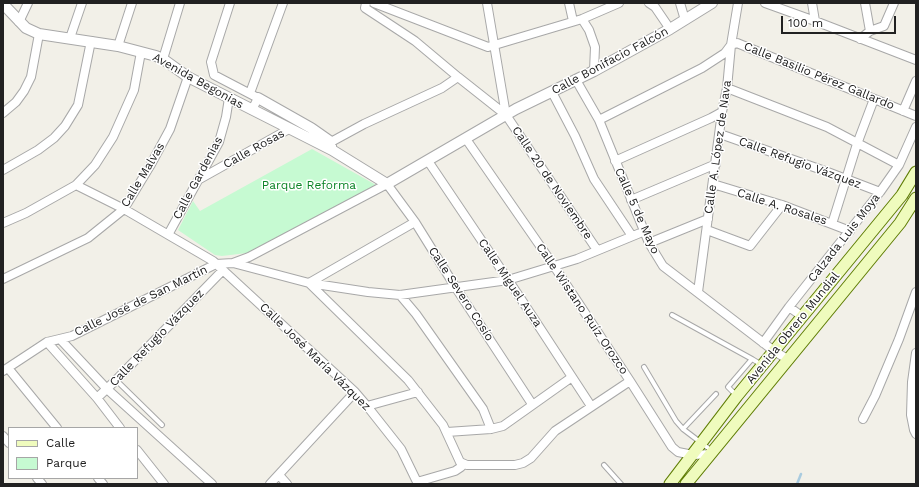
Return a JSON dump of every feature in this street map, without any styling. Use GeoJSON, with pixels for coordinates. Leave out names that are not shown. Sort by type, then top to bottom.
{"type":"FeatureCollection","features":[{"type":"Feature","properties":{"kind":"main road","name":"Avenida Obrero Mundial"},"geometry":{"type":"LineString","coordinates":[[670,484],[737,396],[902,195],[916,172]]}},
{"type":"Feature","properties":{"kind":"main road","name":"Avenida Obrero Mundial"},"geometry":{"type":"LineString","coordinates":[[686,484],[900,223],[916,198]]}},
{"type":"Feature","properties":{"kind":"street"},"geometry":{"type":"LineString","coordinates":[[19,22],[28,3]]}},
{"type":"Feature","properties":{"kind":"street"},"geometry":{"type":"LineString","coordinates":[[70,38],[82,3]]}},
{"type":"Feature","properties":{"kind":"street"},"geometry":{"type":"LineString","coordinates":[[118,46],[132,3]]}},
{"type":"Feature","properties":{"kind":"street"},"geometry":{"type":"LineString","coordinates":[[164,59],[180,3]]}},
{"type":"Feature","properties":{"kind":"street"},"geometry":{"type":"LineString","coordinates":[[230,3],[212,62],[214,75],[311,128],[331,146],[364,124],[442,88],[458,77]]}},
{"type":"Feature","properties":{"kind":"street"},"geometry":{"type":"LineString","coordinates":[[252,110],[254,96],[283,3]]}},
{"type":"Feature","properties":{"kind":"street"},"geometry":{"type":"LineString","coordinates":[[366,3],[365,8],[415,41],[506,115]]}},
{"type":"Feature","properties":{"kind":"street"},"geometry":{"type":"LineString","coordinates":[[374,3],[488,47],[577,20],[619,3]]}},
{"type":"Feature","properties":{"kind":"street"},"geometry":{"type":"LineString","coordinates":[[487,3],[506,115]]}},
{"type":"Feature","properties":{"kind":"street"},"geometry":{"type":"LineString","coordinates":[[569,3],[577,20],[588,30],[595,47],[594,71]]}},
{"type":"Feature","properties":{"kind":"street"},"geometry":{"type":"LineString","coordinates":[[649,3],[655,6],[670,29]]}},
{"type":"Feature","properties":{"kind":"street"},"geometry":{"type":"LineString","coordinates":[[680,3],[685,20]]}},
{"type":"Feature","properties":{"kind":"street","name":"Calle Bonifacio Falcón"},"geometry":{"type":"LineString","coordinates":[[387,184],[506,115],[594,71],[670,29],[712,3]]}},
{"type":"Feature","properties":{"kind":"street","name":"Calle A. López de Nava"},"geometry":{"type":"LineString","coordinates":[[698,292],[738,3]]}},
{"type":"Feature","properties":{"kind":"street"},"geometry":{"type":"LineString","coordinates":[[765,3],[916,60]]}},
{"type":"Feature","properties":{"kind":"street"},"geometry":{"type":"LineString","coordinates":[[812,3],[815,21]]}},
{"type":"Feature","properties":{"kind":"street"},"geometry":{"type":"LineString","coordinates":[[865,3],[870,31]]}},
{"type":"Feature","properties":{"kind":"street"},"geometry":{"type":"LineString","coordinates":[[860,39],[870,31],[884,26],[894,3]]}},
{"type":"Feature","properties":{"kind":"street","name":"Avenida Begonias"},"geometry":{"type":"LineString","coordinates":[[3,4],[26,28],[39,34],[118,46],[164,59],[188,77],[289,129],[331,146],[387,184]]}},
{"type":"Feature","properties":{"kind":"street"},"geometry":{"type":"LineString","coordinates":[[3,113],[16,102],[31,78],[39,34]]}},
{"type":"Feature","properties":{"kind":"street"},"geometry":{"type":"LineString","coordinates":[[3,170],[38,150],[54,138],[66,126],[78,105],[91,42]]}},
{"type":"Feature","properties":{"kind":"street","name":"Calle Basilio Pérez Gallardo"},"geometry":{"type":"LineString","coordinates":[[599,120],[702,68],[725,53],[731,45],[737,43],[916,116]]}},
{"type":"Feature","properties":{"kind":"street"},"geometry":{"type":"LineString","coordinates":[[3,223],[26,213],[76,185],[95,165],[113,137],[134,90],[141,52]]}},
{"type":"Feature","properties":{"kind":"street","name":"Calle Malvas"},"geometry":{"type":"LineString","coordinates":[[3,279],[88,238],[124,209],[170,129],[188,77]]}},
{"type":"Feature","properties":{"kind":"street","name":"Calle 5 de Mayo"},"geometry":{"type":"LineString","coordinates":[[576,80],[599,120],[649,243],[663,266],[763,343],[789,360]]}},
{"type":"Feature","properties":{"kind":"street"},"geometry":{"type":"LineString","coordinates":[[903,110],[916,81]]}},
{"type":"Feature","properties":{"kind":"street"},"geometry":{"type":"LineString","coordinates":[[727,88],[827,127],[899,165]]}},
{"type":"Feature","properties":{"kind":"street"},"geometry":{"type":"LineString","coordinates":[[552,92],[575,136],[594,179],[632,236]]}},
{"type":"Feature","properties":{"kind":"street","name":"Calle Gardenias"},"geometry":{"type":"LineString","coordinates":[[169,234],[219,142],[228,110],[229,98]]}},
{"type":"Feature","properties":{"kind":"street"},"geometry":{"type":"LineString","coordinates":[[832,224],[857,144],[874,99]]}},
{"type":"Feature","properties":{"kind":"street"},"geometry":{"type":"LineString","coordinates":[[615,161],[712,118],[722,112]]}},
{"type":"Feature","properties":{"kind":"street","name":"Calle 20 de Noviembre"},"geometry":{"type":"LineString","coordinates":[[506,115],[597,250]]}},
{"type":"Feature","properties":{"kind":"street","name":"Calzada Luis Moya"},"geometry":{"type":"LineString","coordinates":[[763,343],[788,307],[880,192],[899,165],[916,127]]}},
{"type":"Feature","properties":{"kind":"street","name":"Calle Rosas"},"geometry":{"type":"LineString","coordinates":[[198,181],[289,129]]}},
{"type":"Feature","properties":{"kind":"street","name":"Calle Refugio Vázquez"},"geometry":{"type":"LineString","coordinates":[[720,134],[880,192]]}},
{"type":"Feature","properties":{"kind":"street","name":"Calle Wistano Ruíz Orozco"},"geometry":{"type":"LineString","coordinates":[[466,139],[554,266],[672,447],[678,452],[693,454],[712,453]]}},
{"type":"Feature","properties":{"kind":"street","name":"Calle Miguel Auza"},"geometry":{"type":"LineString","coordinates":[[428,161],[591,406]]}},
{"type":"Feature","properties":{"kind":"street"},"geometry":{"type":"LineString","coordinates":[[631,200],[716,164]]}},
{"type":"Feature","properties":{"kind":"street"},"geometry":{"type":"LineString","coordinates":[[233,263],[249,257],[387,184]]}},
{"type":"Feature","properties":{"kind":"street","name":"Calle Severo Cosío"},"geometry":{"type":"LineString","coordinates":[[387,184],[415,222],[456,288],[532,404]]}},
{"type":"Feature","properties":{"kind":"street","name":"Calle A. Rosales"},"geometry":{"type":"LineString","coordinates":[[713,184],[782,205],[850,231]]}},
{"type":"Feature","properties":{"kind":"street","name":"Calle José María Vázquez"},"geometry":{"type":"LineString","coordinates":[[76,185],[124,209],[212,260],[355,392],[368,406],[401,449],[417,483]]}},
{"type":"Feature","properties":{"kind":"street"},"geometry":{"type":"LineString","coordinates":[[707,230],[750,246],[782,205]]}},
{"type":"Feature","properties":{"kind":"street"},"geometry":{"type":"LineString","coordinates":[[649,243],[708,219]]}},
{"type":"Feature","properties":{"kind":"street"},"geometry":{"type":"LineString","coordinates":[[309,283],[415,222]]}},
{"type":"Feature","properties":{"kind":"street"},"geometry":{"type":"LineString","coordinates":[[212,260],[233,263],[309,283],[368,292],[400,294],[456,288],[508,280],[577,259],[645,231]]}},
{"type":"Feature","properties":{"kind":"street","name":"Calle José de San Martín"},"geometry":{"type":"LineString","coordinates":[[6,370],[47,342],[72,336],[212,260]]}},
{"type":"Feature","properties":{"kind":"street","name":"Calle Refugio Vázquez"},"geometry":{"type":"LineString","coordinates":[[97,398],[223,270]]}},
{"type":"Feature","properties":{"kind":"street"},"geometry":{"type":"LineString","coordinates":[[309,283],[408,380],[447,432],[457,458],[464,464],[515,465],[524,463],[531,458],[552,433],[630,381]]}},
{"type":"Feature","properties":{"kind":"street"},"geometry":{"type":"LineString","coordinates":[[863,419],[875,396],[916,292]]}},
{"type":"Feature","properties":{"kind":"street"},"geometry":{"type":"LineString","coordinates":[[400,294],[416,314],[483,409],[492,429]]}},
{"type":"Feature","properties":{"kind":"street"},"geometry":{"type":"LineString","coordinates":[[788,307],[803,316]]}},
{"type":"Feature","properties":{"kind":"street"},"geometry":{"type":"LineString","coordinates":[[60,339],[107,389],[212,484]]}},
{"type":"Feature","properties":{"kind":"street"},"geometry":{"type":"LineString","coordinates":[[47,342],[97,398],[119,427]]}},
{"type":"Feature","properties":{"kind":"street"},"geometry":{"type":"LineString","coordinates":[[916,353],[912,382],[911,415],[916,434]]}},
{"type":"Feature","properties":{"kind":"street"},"geometry":{"type":"LineString","coordinates":[[6,370],[56,427]]}},
{"type":"Feature","properties":{"kind":"street"},"geometry":{"type":"LineString","coordinates":[[447,432],[492,429],[503,426],[572,377]]}},
{"type":"Feature","properties":{"kind":"street"},"geometry":{"type":"LineString","coordinates":[[270,484],[355,392]]}},
{"type":"Feature","properties":{"kind":"street"},"geometry":{"type":"LineString","coordinates":[[368,406],[418,392]]}},
{"type":"Feature","properties":{"kind":"street"},"geometry":{"type":"LineString","coordinates":[[138,451],[164,484]]}},
{"type":"Feature","properties":{"kind":"street"},"geometry":{"type":"LineString","coordinates":[[417,483],[455,471],[461,468],[464,464]]}},
{"type":"Feature","properties":{"kind":"street"},"geometry":{"type":"LineString","coordinates":[[279,474],[287,484]]}},
{"type":"Feature","properties":{"kind":"lane"},"geometry":{"type":"LineString","coordinates":[[672,315],[752,358],[762,365]]}},
{"type":"Feature","properties":{"kind":"lane"},"geometry":{"type":"LineString","coordinates":[[737,396],[728,387],[752,358]]}},
{"type":"Feature","properties":{"kind":"lane"},"geometry":{"type":"LineString","coordinates":[[644,367],[676,421],[683,429],[712,453]]}},
{"type":"Feature","properties":{"kind":"lane"},"geometry":{"type":"LineString","coordinates":[[116,380],[162,425]]}},
{"type":"Feature","properties":{"kind":"lane"},"geometry":{"type":"LineString","coordinates":[[683,429],[716,394]]}},
{"type":"Feature","properties":{"kind":"lane"},"geometry":{"type":"LineString","coordinates":[[604,465],[620,484]]}},
{"type":"Feature","properties":{"kind":"green space","name":"Parque Reforma"},"geometry":{"type":"Polygon","coordinates":[[[312,149],[376,185],[247,253],[222,256],[215,255],[178,230],[193,201],[200,211],[312,149]]]}},
{"type":"Feature","properties":{"kind":"waterway"},"geometry":{"type":"LineString","coordinates":[[797,484],[801,474]]}}]}
